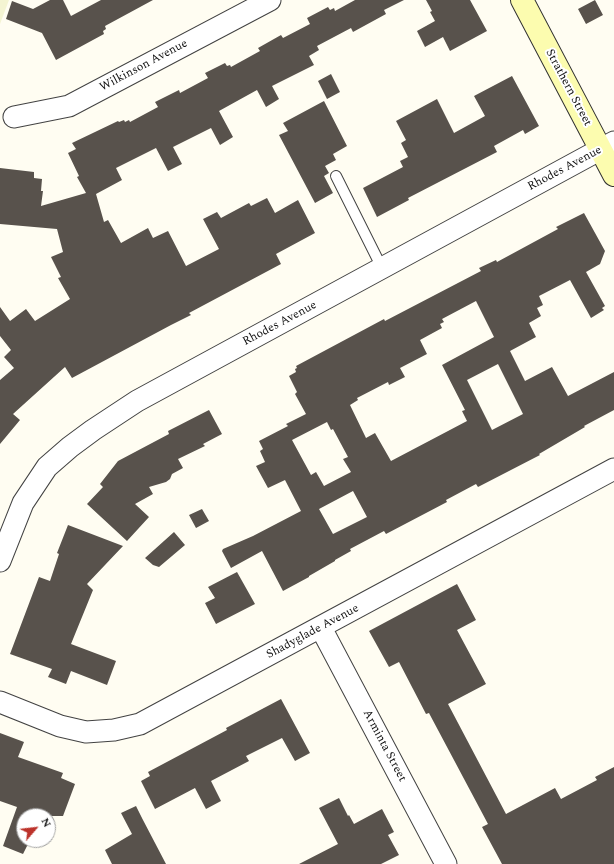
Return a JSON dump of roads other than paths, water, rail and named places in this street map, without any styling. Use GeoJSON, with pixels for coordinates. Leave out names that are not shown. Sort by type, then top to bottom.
{"type":"FeatureCollection","features":[{"type":"Feature","properties":{"kind":"street","name":"Wilkinson Avenue"},"geometry":{"type":"LineString","coordinates":[[14,117],[69,106],[270,0]]}},
{"type":"Feature","properties":{"kind":"street","name":"Strathern Street"},"geometry":{"type":"LineString","coordinates":[[522,0],[607,146],[614,175]]}},
{"type":"Feature","properties":{"kind":"street","name":"Rhodes Avenue"},"geometry":{"type":"LineString","coordinates":[[0,561],[23,503],[47,467],[93,430],[137,401],[607,146]]}},
{"type":"Feature","properties":{"kind":"street","name":"Shadyglade Avenue"},"geometry":{"type":"LineString","coordinates":[[0,702],[60,726],[86,732],[114,730],[140,724],[321,628],[614,469]]}},
{"type":"Feature","properties":{"kind":"street","name":"Arminta Street"},"geometry":{"type":"LineString","coordinates":[[321,628],[446,864]]}},
{"type":"Feature","properties":{"kind":"lane"},"geometry":{"type":"LineString","coordinates":[[336,176],[382,268]]}}]}
